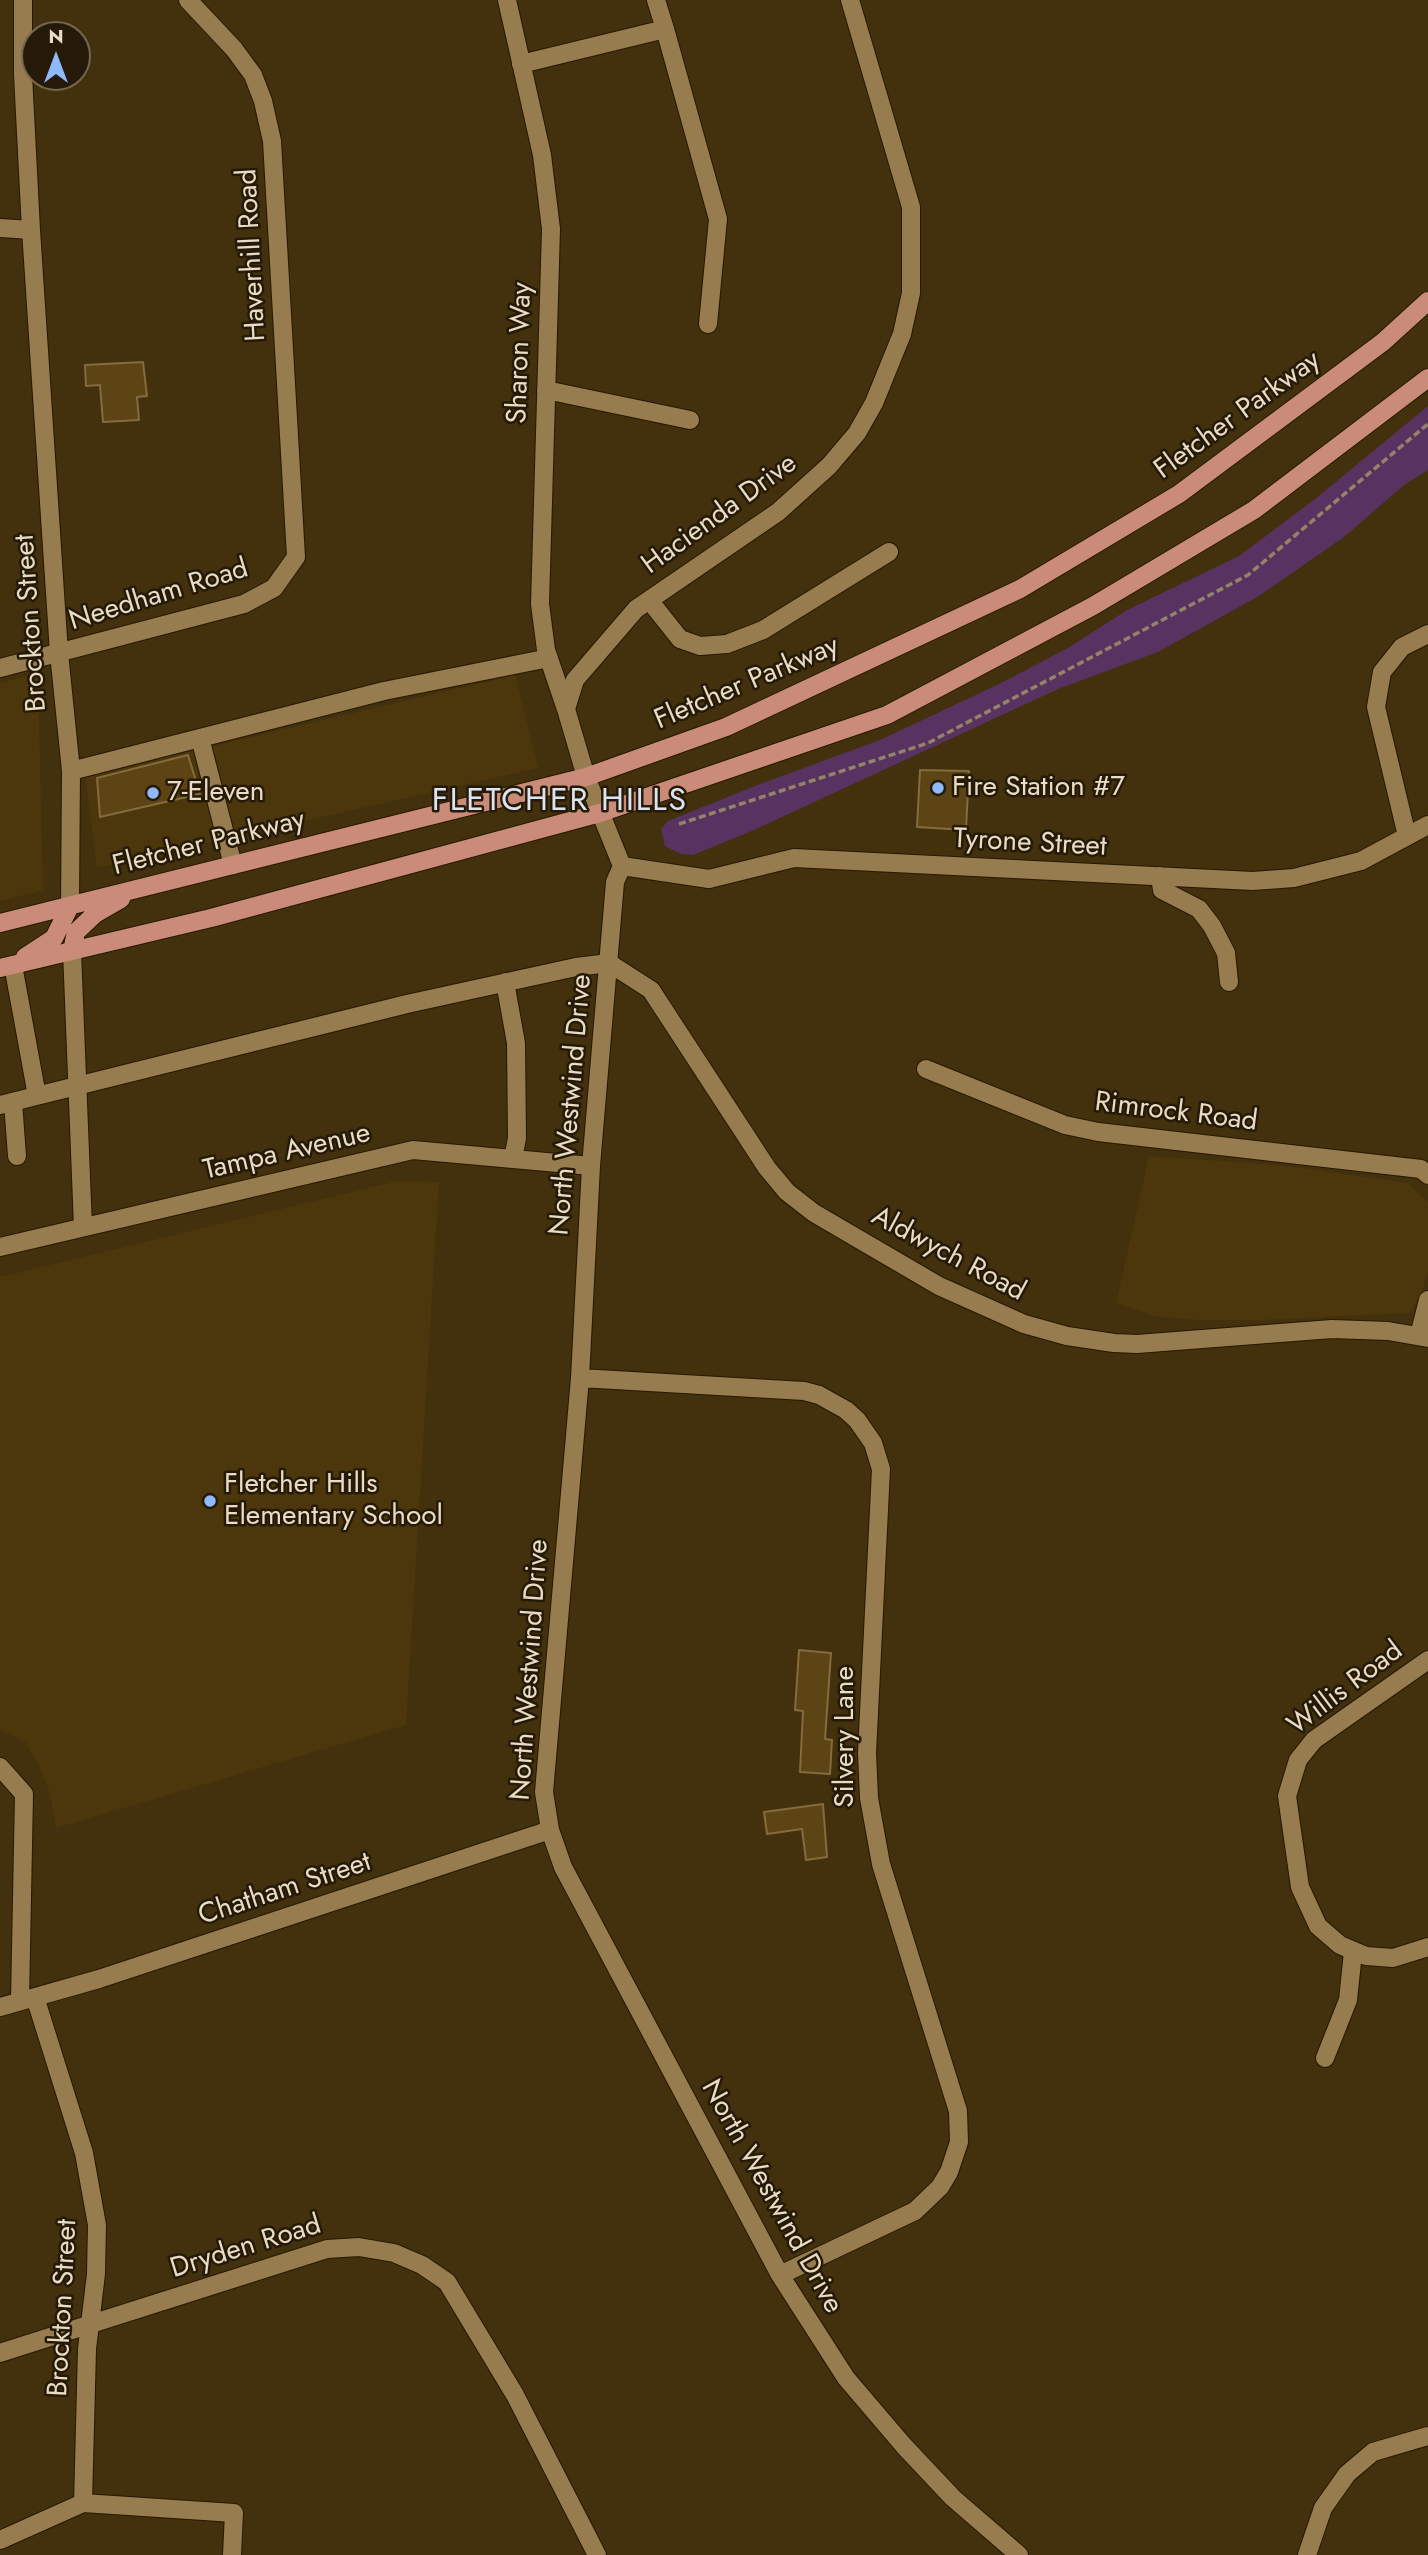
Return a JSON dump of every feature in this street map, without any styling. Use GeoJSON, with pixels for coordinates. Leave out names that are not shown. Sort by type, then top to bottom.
{"type":"FeatureCollection","features":[{"type":"Feature","properties":{"kind":"main road","name":"Fletcher Parkway"},"geometry":{"type":"LineString","coordinates":[[0,923],[586,777],[726,727],[1020,589],[1179,494],[1383,342],[1428,301]]}},
{"type":"Feature","properties":{"kind":"main road"},"geometry":{"type":"LineString","coordinates":[[6,967],[211,918],[600,813],[887,715],[1093,606],[1254,510],[1428,378]]}},
{"type":"Feature","properties":{"kind":"main road"},"geometry":{"type":"LineString","coordinates":[[72,951],[76,932],[95,914],[139,888]]}},
{"type":"Feature","properties":{"kind":"main road"},"geometry":{"type":"LineString","coordinates":[[6,967],[54,937],[70,906]]}},
{"type":"Feature","properties":{"kind":"street","name":"Brockton Street"},"geometry":{"type":"LineString","coordinates":[[23,0],[23,75],[31,230],[59,653],[71,771],[70,906]]}},
{"type":"Feature","properties":{"kind":"street","name":"Haverhill Road"},"geometry":{"type":"LineString","coordinates":[[188,0],[234,49],[253,75],[263,100],[272,141],[296,535]]}},
{"type":"Feature","properties":{"kind":"street","name":"Sharon Way"},"geometry":{"type":"LineString","coordinates":[[507,0],[542,155],[551,229],[540,604],[549,658],[566,709]]}},
{"type":"Feature","properties":{"kind":"street"},"geometry":{"type":"LineString","coordinates":[[656,0],[718,219],[708,324]]}},
{"type":"Feature","properties":{"kind":"street","name":"Hacienda Drive"},"geometry":{"type":"LineString","coordinates":[[566,709],[575,680],[636,608],[778,512],[829,466],[857,433],[874,403],[902,334],[911,293],[911,207],[850,0]]}},
{"type":"Feature","properties":{"kind":"street"},"geometry":{"type":"LineString","coordinates":[[521,64],[665,29]]}},
{"type":"Feature","properties":{"kind":"street"},"geometry":{"type":"LineString","coordinates":[[0,228],[31,230]]}},
{"type":"Feature","properties":{"kind":"street"},"geometry":{"type":"LineString","coordinates":[[546,390],[628,410],[690,420]]}},
{"type":"Feature","properties":{"kind":"street","name":"Needham Road"},"geometry":{"type":"LineString","coordinates":[[0,668],[244,604],[274,588],[296,557],[296,535]]}},
{"type":"Feature","properties":{"kind":"street"},"geometry":{"type":"LineString","coordinates":[[649,600],[680,639],[700,646],[727,644],[764,631],[889,552]]}},
{"type":"Feature","properties":{"kind":"street"},"geometry":{"type":"LineString","coordinates":[[1407,836],[1378,726],[1376,707],[1382,672],[1402,648],[1428,634]]}},
{"type":"Feature","properties":{"kind":"street"},"geometry":{"type":"LineString","coordinates":[[71,771],[384,691],[549,658]]}},
{"type":"Feature","properties":{"kind":"street"},"geometry":{"type":"LineString","coordinates":[[566,709],[586,777],[622,866]]}},
{"type":"Feature","properties":{"kind":"street"},"geometry":{"type":"LineString","coordinates":[[200,738],[233,865]]}},
{"type":"Feature","properties":{"kind":"street","name":"Tyrone Street"},"geometry":{"type":"LineString","coordinates":[[622,866],[709,879],[793,858],[1254,881],[1294,878],[1361,861],[1428,825]]}},
{"type":"Feature","properties":{"kind":"street","name":"North Westwind Drive"},"geometry":{"type":"LineString","coordinates":[[622,866],[615,882],[591,1166],[580,1378],[544,1792],[550,1830],[563,1867],[780,2275],[846,2378],[953,2498],[1019,2555]]}},
{"type":"Feature","properties":{"kind":"street"},"geometry":{"type":"LineString","coordinates":[[1160,876],[1162,890],[1199,909],[1212,926],[1226,953],[1229,982]]}},
{"type":"Feature","properties":{"kind":"street"},"geometry":{"type":"LineString","coordinates":[[72,951],[83,1227]]}},
{"type":"Feature","properties":{"kind":"street"},"geometry":{"type":"LineString","coordinates":[[17,1156],[6,1103],[505,982],[610,963]]}},
{"type":"Feature","properties":{"kind":"street","name":"Aldwych Road"},"geometry":{"type":"LineString","coordinates":[[610,963],[651,990],[767,1168],[787,1192],[814,1213],[939,1286],[1024,1324],[1067,1336],[1114,1343],[1137,1344],[1332,1329],[1388,1331],[1423,1337]]}},
{"type":"Feature","properties":{"kind":"street"},"geometry":{"type":"LineString","coordinates":[[6,967],[37,1096]]}},
{"type":"Feature","properties":{"kind":"street"},"geometry":{"type":"LineString","coordinates":[[505,982],[516,1043],[517,1138],[513,1159]]}},
{"type":"Feature","properties":{"kind":"street","name":"Rimrock Road"},"geometry":{"type":"LineString","coordinates":[[926,1069],[1065,1125],[1098,1132],[1422,1169],[1428,1175]]}},
{"type":"Feature","properties":{"kind":"street","name":"Tampa Avenue"},"geometry":{"type":"LineString","coordinates":[[0,1247],[413,1150],[591,1166]]}},
{"type":"Feature","properties":{"kind":"street"},"geometry":{"type":"LineString","coordinates":[[1423,1337],[1428,1300]]}},
{"type":"Feature","properties":{"kind":"street","name":"Silvery Lane"},"geometry":{"type":"LineString","coordinates":[[580,1378],[804,1391],[819,1395],[846,1410],[857,1420],[873,1443],[881,1468],[867,1753],[869,1798],[881,1864],[958,2111],[959,2142],[955,2157],[940,2187],[915,2211],[780,2275]]}},
{"type":"Feature","properties":{"kind":"street","name":"Willis Road"},"geometry":{"type":"LineString","coordinates":[[1428,1660],[1314,1740],[1298,1760],[1288,1783],[1287,1808],[1304,1901],[1323,1931],[1353,1952],[1393,1958],[1428,1947]]}},
{"type":"Feature","properties":{"kind":"street","name":"Brockton Street"},"geometry":{"type":"LineString","coordinates":[[0,1767],[24,1794],[27,1999],[84,2153],[94,2200],[97,2249],[88,2325],[83,2503]]}},
{"type":"Feature","properties":{"kind":"street","name":"Chatham Street"},"geometry":{"type":"LineString","coordinates":[[0,2007],[112,1975],[550,1830]]}},
{"type":"Feature","properties":{"kind":"street"},"geometry":{"type":"LineString","coordinates":[[1325,2058],[1348,2000],[1353,1952]]}},
{"type":"Feature","properties":{"kind":"street","name":"Dryden Road"},"geometry":{"type":"LineString","coordinates":[[0,2353],[327,2249],[374,2249],[413,2260],[447,2282],[515,2395],[597,2555]]}},
{"type":"Feature","properties":{"kind":"street"},"geometry":{"type":"LineString","coordinates":[[1307,2555],[1323,2508],[1347,2474],[1373,2452],[1428,2436]]}},
{"type":"Feature","properties":{"kind":"street"},"geometry":{"type":"LineString","coordinates":[[0,2540],[83,2503],[234,2513],[232,2555]]}},
{"type":"Feature","properties":{"kind":"path"},"geometry":{"type":"LineString","coordinates":[[679,824],[928,743],[1248,575],[1428,424]]}},
{"type":"Feature","properties":{"kind":"shaded area"},"geometry":{"type":"Polygon","coordinates":[[[1428,406],[1428,470],[1404,485],[1344,537],[1259,596],[1158,652],[1058,689],[754,830],[693,855],[681,854],[665,846],[661,829],[668,821],[880,740],[999,684],[1068,648],[1127,610],[1239,556],[1315,499],[1428,406]]]}},
{"type":"Feature","properties":{"kind":"shaded area"},"geometry":{"type":"Polygon","coordinates":[[[38,673],[43,890],[0,901],[0,683],[38,673]]]}},
{"type":"Feature","properties":{"kind":"shaded area"},"geometry":{"type":"Polygon","coordinates":[[[515,675],[538,768],[97,868],[85,776],[515,675]]]}},
{"type":"Feature","properties":{"kind":"shaded area"},"geometry":{"type":"Polygon","coordinates":[[[1149,1156],[1279,1165],[1408,1183],[1428,1202],[1428,1271],[1421,1295],[1409,1313],[1262,1320],[1199,1320],[1154,1316],[1116,1303],[1149,1156]]]}},
{"type":"Feature","properties":{"kind":"shaded area","name":"Fletcher Hills Elementary School"},"geometry":{"type":"Polygon","coordinates":[[[397,1181],[439,1182],[406,1725],[56,1828],[49,1791],[38,1763],[25,1742],[0,1730],[0,1277],[397,1181]]]}},
{"type":"Feature","properties":{"kind":"building"},"geometry":{"type":"Polygon","coordinates":[[[143,362],[147,396],[137,397],[139,420],[103,422],[100,385],[86,386],[85,365],[143,362]]]}},
{"type":"Feature","properties":{"kind":"building"},"geometry":{"type":"Polygon","coordinates":[[[188,755],[200,794],[100,817],[97,778],[188,755]]]}},
{"type":"Feature","properties":{"kind":"building","name":"Fire Station #7"},"geometry":{"type":"Polygon","coordinates":[[[920,770],[969,771],[966,830],[917,827],[920,770]]]}},
{"type":"Feature","properties":{"kind":"building"},"geometry":{"type":"Polygon","coordinates":[[[799,1650],[831,1653],[825,1739],[832,1740],[830,1774],[800,1772],[803,1711],[795,1710],[799,1650]]]}},
{"type":"Feature","properties":{"kind":"building"},"geometry":{"type":"Polygon","coordinates":[[[823,1804],[827,1857],[806,1860],[802,1829],[767,1834],[764,1812],[823,1804]]]}},
{"type":"Feature","properties":{"kind":"place","name":"Fire Station #7"},"geometry":{"type":"Point","coordinates":[938,788]}},
{"type":"Feature","properties":{"kind":"place","name":"7-Eleven"},"geometry":{"type":"Point","coordinates":[153,793]}},
{"type":"Feature","properties":{"kind":"place","name":"Fletcher Hills Elementary School"},"geometry":{"type":"Point","coordinates":[210,1501]}},
{"type":"Feature","properties":{"kind":"district","name":"FLETCHER HILLS"},"geometry":{"type":"Point","coordinates":[560,802]}}]}
